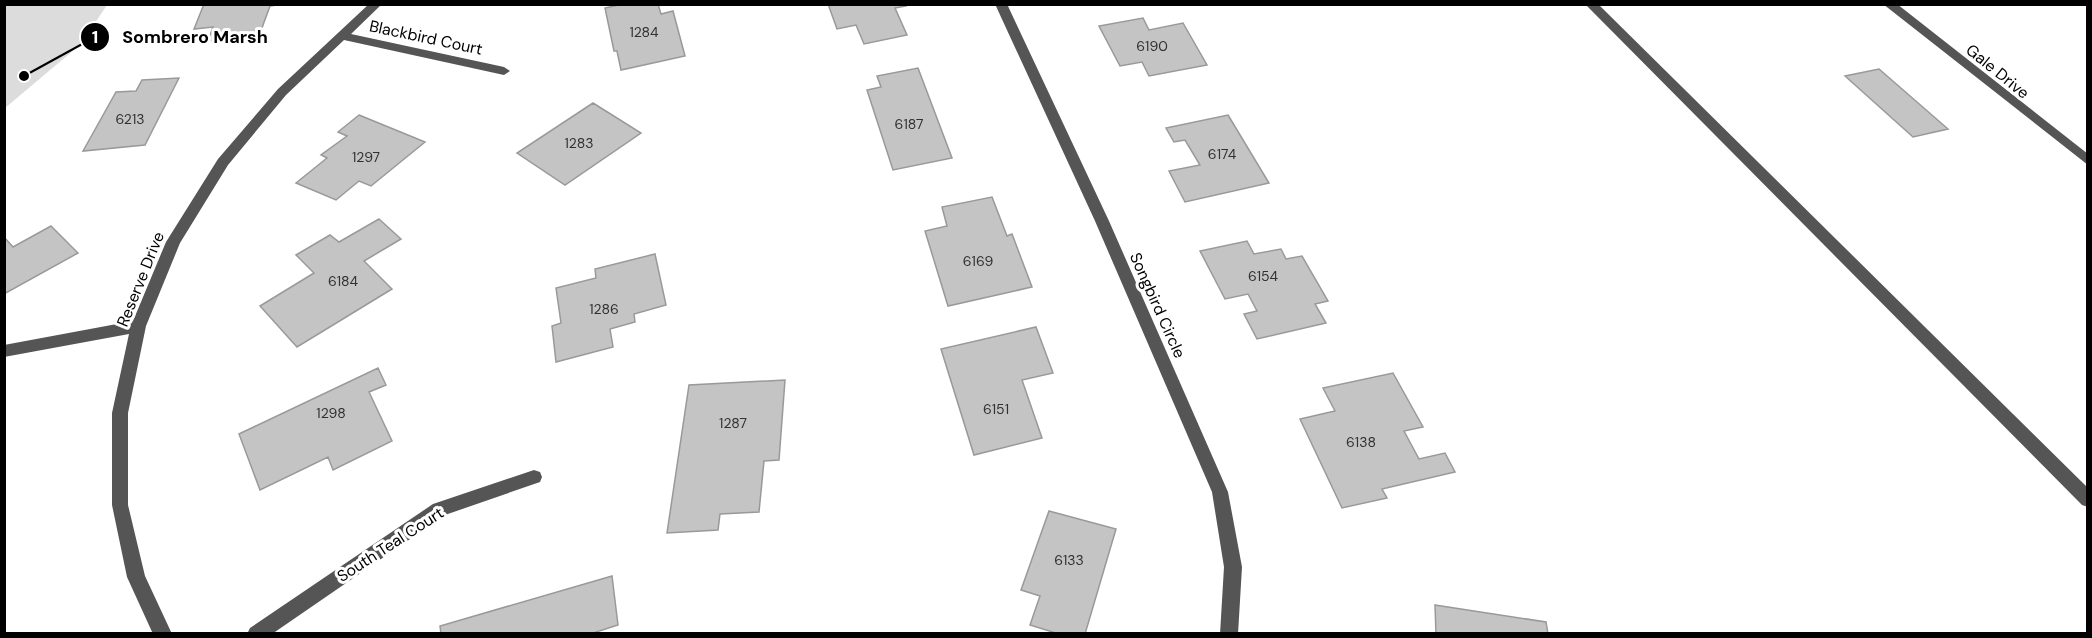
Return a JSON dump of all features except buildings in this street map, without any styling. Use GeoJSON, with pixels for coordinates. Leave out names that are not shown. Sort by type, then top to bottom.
{"type":"FeatureCollection","features":[{"type":"Feature","properties":{"kind":"street","name":"Reserve Drive"},"geometry":{"type":"LineString","coordinates":[[163,633],[136,577],[120,505],[120,413],[138,326],[173,242],[223,162],[282,92],[376,4]]}},
{"type":"Feature","properties":{"kind":"street","name":"Songbird Circle"},"geometry":{"type":"LineString","coordinates":[[1001,4],[1102,222],[1220,492],[1233,567],[1229,633]]}},
{"type":"Feature","properties":{"kind":"street"},"geometry":{"type":"LineString","coordinates":[[1591,4],[2088,500]]}},
{"type":"Feature","properties":{"kind":"street","name":"Gale Drive"},"geometry":{"type":"LineString","coordinates":[[1889,4],[2088,161]]}},
{"type":"Feature","properties":{"kind":"street","name":"Blackbird Court"},"geometry":{"type":"LineString","coordinates":[[341,36],[504,71]]}},
{"type":"Feature","properties":{"kind":"street"},"geometry":{"type":"LineString","coordinates":[[4,351],[138,326]]}},
{"type":"Feature","properties":{"kind":"street","name":"South Teal Court"},"geometry":{"type":"LineString","coordinates":[[256,633],[440,508],[534,477]]}},
{"type":"Feature","properties":{"kind":"shaded area"},"geometry":{"type":"Polygon","coordinates":[[[5,4],[107,5],[81,44],[5,108],[5,4]]]}},
{"type":"Feature","properties":{"kind":"place","name":"Sombrero Marsh"},"geometry":{"type":"Point","coordinates":[24,76]}}]}
